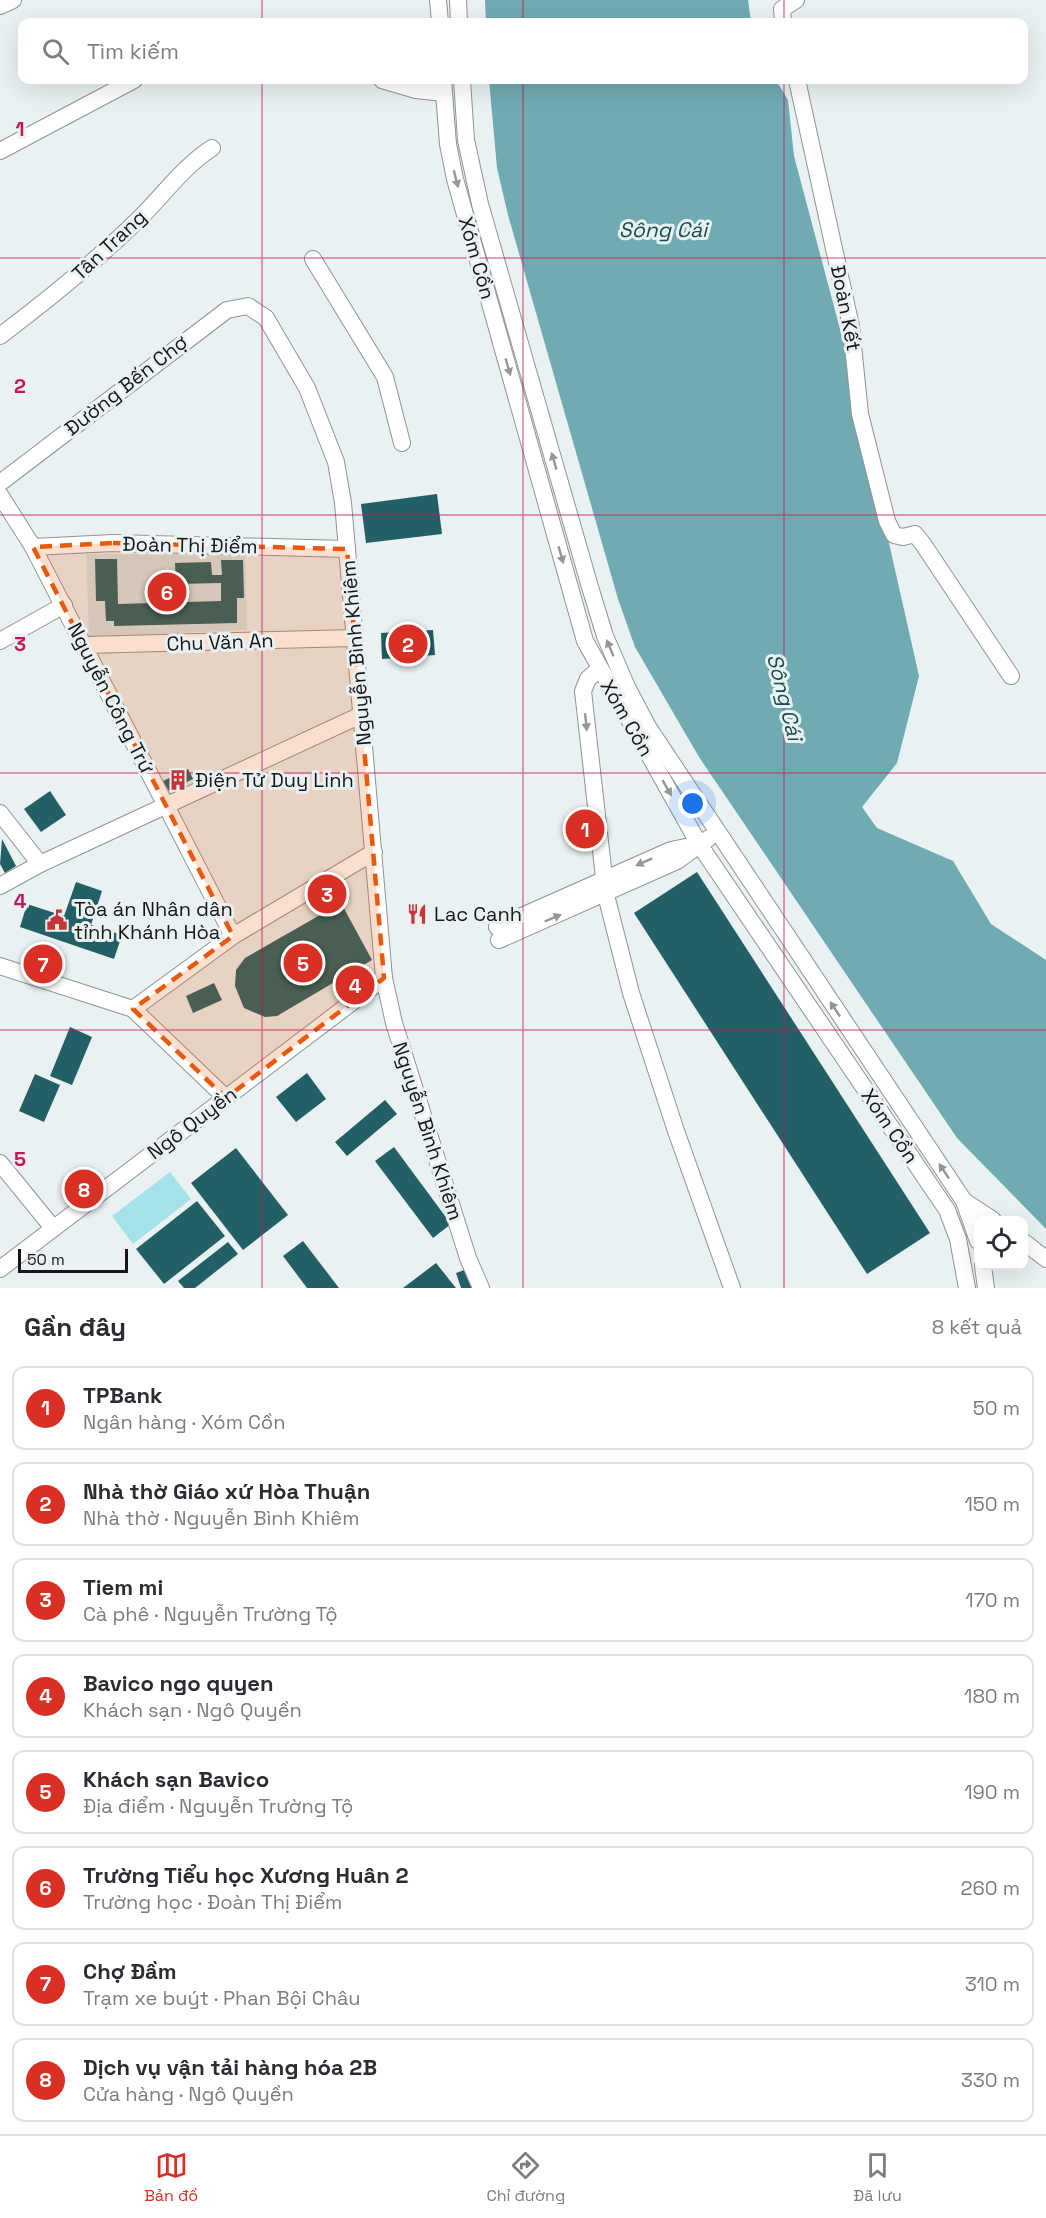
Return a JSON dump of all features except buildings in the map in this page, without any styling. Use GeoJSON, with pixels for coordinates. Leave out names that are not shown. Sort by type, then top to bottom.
{"type":"FeatureCollection","features":[{"type":"Feature","properties":{"kind":"street"},"geometry":{"type":"LineString","coordinates":[[0,6],[13,0]]}},
{"type":"Feature","properties":{"kind":"street"},"geometry":{"type":"LineString","coordinates":[[438,0],[440,18]]}},
{"type":"Feature","properties":{"kind":"street"},"geometry":{"type":"LineString","coordinates":[[458,0],[459,18]]}},
{"type":"Feature","properties":{"kind":"street"},"geometry":{"type":"LineString","coordinates":[[783,18],[782,9],[796,0]]}},
{"type":"Feature","properties":{"kind":"street"},"geometry":{"type":"LineString","coordinates":[[0,151],[126,84]]}},
{"type":"Feature","properties":{"kind":"street"},"geometry":{"type":"LineString","coordinates":[[396,84],[416,90],[443,86]]}},
{"type":"Feature","properties":{"kind":"street","name":"Xóm Cồn"},"geometry":{"type":"LineString","coordinates":[[462,84],[466,140],[480,204],[605,636],[627,687],[648,726],[717,833],[964,1201],[974,1230]]}},
{"type":"Feature","properties":{"kind":"street","name":"Đoàn Kết"},"geometry":{"type":"LineString","coordinates":[[798,84],[851,326],[860,414],[880,500],[894,536],[903,537],[915,534],[1011,675]]}},
{"type":"Feature","properties":{"kind":"street","name":"Xóm Cồn"},"geometry":{"type":"LineString","coordinates":[[443,86],[448,144],[455,179],[585,641],[699,844],[947,1210],[958,1239],[967,1288]]}},
{"type":"Feature","properties":{"kind":"street"},"geometry":{"type":"LineString","coordinates":[[448,144],[466,140]]}},
{"type":"Feature","properties":{"kind":"street","name":"Tân Trang"},"geometry":{"type":"LineString","coordinates":[[0,336],[72,280],[140,218],[190,164],[212,148]]}},
{"type":"Feature","properties":{"kind":"street"},"geometry":{"type":"LineString","coordinates":[[314,259],[385,377],[402,443]]}},
{"type":"Feature","properties":{"kind":"street","name":"Đường Bến Chợ"},"geometry":{"type":"LineString","coordinates":[[0,483],[227,310],[248,306],[258,310]]}},
{"type":"Feature","properties":{"kind":"street","name":"Nguyễn Bình Khiêm"},"geometry":{"type":"LineString","coordinates":[[258,310],[266,318],[307,388],[328,435],[336,462],[347,549],[384,978],[394,1023],[468,1258],[481,1288]]}},
{"type":"Feature","properties":{"kind":"street","name":"Nguyễn Công Trứ"},"geometry":{"type":"LineString","coordinates":[[0,495],[33,547],[64,605],[233,936]]}},
{"type":"Feature","properties":{"kind":"street","name":"Đoàn Thị Điểm"},"geometry":{"type":"LineString","coordinates":[[33,547],[113,543],[347,549]]}},
{"type":"Feature","properties":{"kind":"street"},"geometry":{"type":"LineString","coordinates":[[0,641],[64,605]]}},
{"type":"Feature","properties":{"kind":"street","name":"Chu Văn An"},"geometry":{"type":"LineString","coordinates":[[85,645],[355,638]]}},
{"type":"Feature","properties":{"kind":"street"},"geometry":{"type":"LineString","coordinates":[[599,669],[588,679],[583,691],[605,888],[631,993],[676,1131],[732,1288]]}},
{"type":"Feature","properties":{"kind":"street"},"geometry":{"type":"LineString","coordinates":[[0,886],[40,864],[361,715]]}},
{"type":"Feature","properties":{"kind":"street"},"geometry":{"type":"LineString","coordinates":[[0,813],[40,864]]}},
{"type":"Feature","properties":{"kind":"street"},"geometry":{"type":"LineString","coordinates":[[498,934],[605,888],[671,850],[699,844],[717,833]]}},
{"type":"Feature","properties":{"kind":"street"},"geometry":{"type":"LineString","coordinates":[[133,1009],[233,936],[374,852]]}},
{"type":"Feature","properties":{"kind":"street"},"geometry":{"type":"LineString","coordinates":[[0,966],[133,1009],[226,1098]]}},
{"type":"Feature","properties":{"kind":"street","name":"Ngô Quyền"},"geometry":{"type":"LineString","coordinates":[[0,1269],[384,978]]}},
{"type":"Feature","properties":{"kind":"street"},"geometry":{"type":"LineString","coordinates":[[0,1163],[53,1228]]}},
{"type":"Feature","properties":{"kind":"street"},"geometry":{"type":"LineString","coordinates":[[947,1210],[964,1201],[986,1216]]}},
{"type":"Feature","properties":{"kind":"street"},"geometry":{"type":"LineString","coordinates":[[1028,1246],[1046,1259]]}},
{"type":"Feature","properties":{"kind":"street"},"geometry":{"type":"LineString","coordinates":[[984,1270],[986,1288]]}},
{"type":"Feature","properties":{"kind":"highlighted area"},"geometry":{"type":"Polygon","coordinates":[[[113,543],[347,549],[384,978],[226,1098],[133,1009],[233,936],[33,547],[113,543]]]}},
{"type":"Feature","properties":{"kind":"shaded area"},"geometry":{"type":"Polygon","coordinates":[[[86,554],[245,554],[247,630],[89,637],[86,554]]]}},
{"type":"Feature","properties":{"kind":"shaded area"},"geometry":{"type":"Polygon","coordinates":[[[170,1172],[191,1199],[133,1244],[112,1216],[170,1172]]]}},
{"type":"Feature","properties":{"kind":"water"},"geometry":{"type":"Polygon","coordinates":[[[485,0],[748,0],[750,18],[486,18],[485,0]]]}},
{"type":"Feature","properties":{"kind":"water","name":"Sông Cái"},"geometry":{"type":"Polygon","coordinates":[[[489,84],[778,84],[788,100],[794,156],[845,348],[919,676],[897,763],[862,807],[877,828],[953,861],[991,924],[1046,960],[1046,1229],[957,1138],[699,757],[635,647],[618,599],[508,215],[497,168],[489,84]]]}},
{"type":"Feature","properties":{"kind":"place","name":"Trường Tiểu học Xương Huân 2"},"geometry":{"type":"Point","coordinates":[167,592]}},
{"type":"Feature","properties":{"kind":"place","name":"Nhà thờ Giáo xứ Hòa Thuận"},"geometry":{"type":"Point","coordinates":[408,644]}},
{"type":"Feature","properties":{"kind":"place","name":"Điện Tử Duy Linh"},"geometry":{"type":"Point","coordinates":[178,780]}},
{"type":"Feature","properties":{"kind":"place","name":"TPBank"},"geometry":{"type":"Point","coordinates":[585,829]}},
{"type":"Feature","properties":{"kind":"place","name":"Tiem mi"},"geometry":{"type":"Point","coordinates":[327,894]}},
{"type":"Feature","properties":{"kind":"place","name":"Lac Canh"},"geometry":{"type":"Point","coordinates":[417,914]}},
{"type":"Feature","properties":{"kind":"place","name":"Tòa án Nhân dân tỉnh Khánh Hòa"},"geometry":{"type":"Point","coordinates":[57,920]}},
{"type":"Feature","properties":{"kind":"place","name":"Khách sạn Bavico"},"geometry":{"type":"Point","coordinates":[303,963]}},
{"type":"Feature","properties":{"kind":"place","name":"Chợ Đầm"},"geometry":{"type":"Point","coordinates":[43,964]}},
{"type":"Feature","properties":{"kind":"place","name":"Bavico ngo quyen"},"geometry":{"type":"Point","coordinates":[355,985]}},
{"type":"Feature","properties":{"kind":"place","name":"Dịch vụ vận tải hàng hóa 2B"},"geometry":{"type":"Point","coordinates":[84,1189]}}]}
